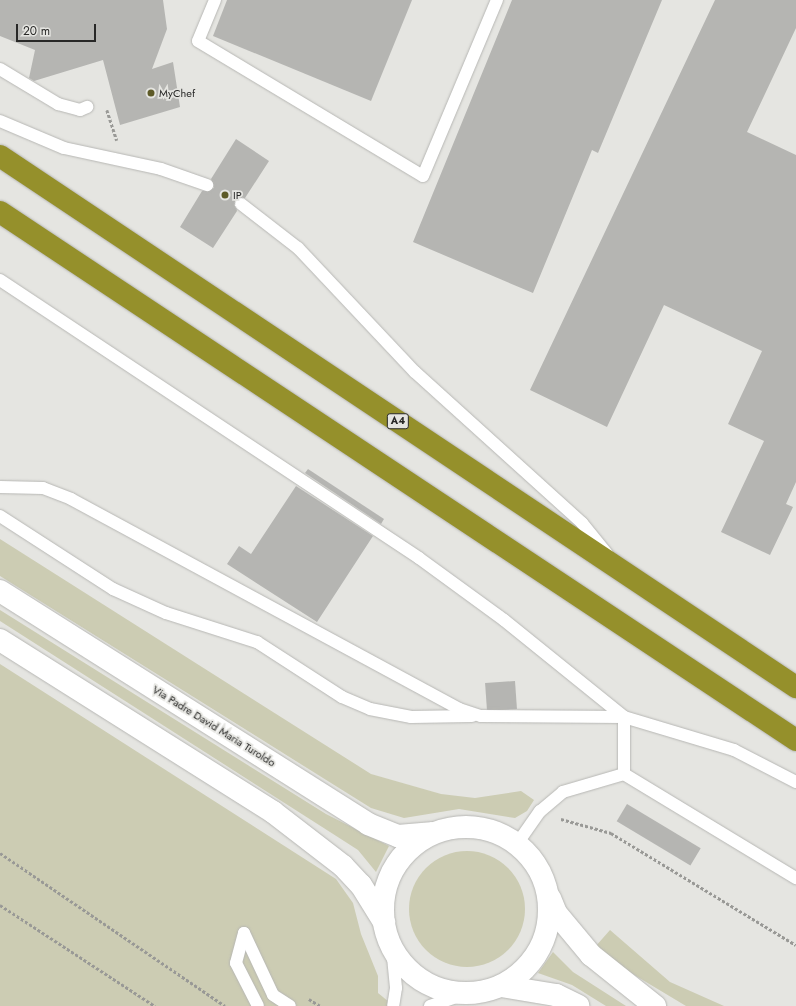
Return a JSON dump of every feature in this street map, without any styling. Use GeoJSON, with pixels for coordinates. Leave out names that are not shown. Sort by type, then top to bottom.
{"type":"FeatureCollection","features":[{"type":"Feature","properties":{"kind":"highway","name":"A4"},"geometry":{"type":"LineString","coordinates":[[0,156],[618,567],[796,688]]}},
{"type":"Feature","properties":{"kind":"highway"},"geometry":{"type":"LineString","coordinates":[[0,212],[796,740]]}},
{"type":"Feature","properties":{"kind":"street","name":"Via Padre David Maria Turoldo"},"geometry":{"type":"LineString","coordinates":[[0,591],[368,824],[398,836],[436,832],[453,828],[481,828],[517,844]]}},
{"type":"Feature","properties":{"kind":"street"},"geometry":{"type":"LineString","coordinates":[[0,640],[273,812],[343,866],[361,886],[384,923],[392,947],[406,967],[431,985],[467,993],[501,986],[556,995],[579,1006]]}},
{"type":"Feature","properties":{"kind":"street"},"geometry":{"type":"LineString","coordinates":[[384,923],[383,907],[390,876],[409,849],[436,832]]}},
{"type":"Feature","properties":{"kind":"street"},"geometry":{"type":"LineString","coordinates":[[517,844],[537,865],[556,913],[591,955],[655,1006]]}},
{"type":"Feature","properties":{"kind":"street"},"geometry":{"type":"LineString","coordinates":[[501,986],[527,968],[542,945],[549,925],[548,892]]}},
{"type":"Feature","properties":{"kind":"lane"},"geometry":{"type":"LineString","coordinates":[[215,0],[198,41],[423,176],[497,0]]}},
{"type":"Feature","properties":{"kind":"lane"},"geometry":{"type":"LineString","coordinates":[[0,69],[58,104],[80,110],[87,107]]}},
{"type":"Feature","properties":{"kind":"lane"},"geometry":{"type":"LineString","coordinates":[[0,122],[64,148],[162,169],[207,185]]}},
{"type":"Feature","properties":{"kind":"lane"},"geometry":{"type":"LineString","coordinates":[[242,204],[276,227],[298,248],[415,372],[582,523],[618,567]]}},
{"type":"Feature","properties":{"kind":"lane"},"geometry":{"type":"LineString","coordinates":[[0,280],[419,558],[504,620],[624,717]]}},
{"type":"Feature","properties":{"kind":"lane"},"geometry":{"type":"LineString","coordinates":[[0,487],[43,488],[71,499],[402,681],[481,716]]}},
{"type":"Feature","properties":{"kind":"lane"},"geometry":{"type":"LineString","coordinates":[[0,516],[113,589],[166,613],[257,642],[342,697],[370,709],[411,717],[624,717],[734,750],[796,782]]}},
{"type":"Feature","properties":{"kind":"lane"},"geometry":{"type":"LineString","coordinates":[[624,717],[624,774]]}},
{"type":"Feature","properties":{"kind":"lane"},"geometry":{"type":"LineString","coordinates":[[517,844],[540,811],[563,792],[624,774],[796,878]]}},
{"type":"Feature","properties":{"kind":"lane"},"geometry":{"type":"LineString","coordinates":[[258,1006],[241,979],[236,962],[244,933],[273,995],[290,1006]]}},
{"type":"Feature","properties":{"kind":"lane"},"geometry":{"type":"LineString","coordinates":[[392,947],[396,988],[393,1006]]}},
{"type":"Feature","properties":{"kind":"lane"},"geometry":{"type":"LineString","coordinates":[[430,1006],[467,993]]}},
{"type":"Feature","properties":{"kind":"path"},"geometry":{"type":"LineString","coordinates":[[87,107],[103,100],[125,162]]}},
{"type":"Feature","properties":{"kind":"path"},"geometry":{"type":"LineString","coordinates":[[540,811],[611,833],[796,945]]}},
{"type":"Feature","properties":{"kind":"path"},"geometry":{"type":"LineString","coordinates":[[0,853],[225,1006]]}},
{"type":"Feature","properties":{"kind":"path"},"geometry":{"type":"LineString","coordinates":[[0,905],[155,1006]]}},
{"type":"Feature","properties":{"kind":"green space"},"geometry":{"type":"Polygon","coordinates":[[[0,539],[371,774],[441,794],[475,798],[521,791],[534,800],[527,811],[515,818],[459,809],[404,818],[371,808],[0,576],[0,539]]]}},
{"type":"Feature","properties":{"kind":"green space"},"geometry":{"type":"Polygon","coordinates":[[[0,610],[326,814],[389,846],[376,872],[358,850],[0,621],[0,610]]]}},
{"type":"Feature","properties":{"kind":"green space"},"geometry":{"type":"Polygon","coordinates":[[[0,664],[336,879],[353,903],[361,934],[378,976],[378,993],[394,1006],[0,1006],[0,664]]]}},
{"type":"Feature","properties":{"kind":"green space"},"geometry":{"type":"Polygon","coordinates":[[[467,851],[478,852],[489,856],[508,868],[520,887],[524,898],[524,920],[520,931],[508,950],[489,962],[478,966],[467,967],[456,966],[445,962],[426,950],[414,931],[410,920],[409,909],[410,898],[414,887],[426,868],[445,856],[456,852],[467,851]]]}},
{"type":"Feature","properties":{"kind":"green space"},"geometry":{"type":"Polygon","coordinates":[[[610,930],[670,982],[724,1006],[686,1006],[621,967],[595,947],[610,930]]]}},
{"type":"Feature","properties":{"kind":"green space"},"geometry":{"type":"Polygon","coordinates":[[[553,952],[573,972],[626,1006],[606,1006],[572,985],[538,973],[553,952]]]}},
{"type":"Feature","properties":{"kind":"building"},"geometry":{"type":"Polygon","coordinates":[[[0,0],[163,0],[167,29],[152,69],[173,62],[180,107],[120,125],[103,60],[34,81],[29,78],[35,50],[0,36],[0,0]]]}},
{"type":"Feature","properties":{"kind":"building"},"geometry":{"type":"Polygon","coordinates":[[[227,0],[412,0],[371,101],[213,36],[227,0]]]}},
{"type":"Feature","properties":{"kind":"building"},"geometry":{"type":"Polygon","coordinates":[[[512,0],[662,0],[598,153],[592,150],[533,293],[413,242],[512,0]]]}},
{"type":"Feature","properties":{"kind":"building"},"geometry":{"type":"Polygon","coordinates":[[[715,0],[796,0],[796,28],[747,132],[796,155],[796,482],[786,504],[793,507],[770,555],[721,532],[764,441],[728,424],[762,351],[664,305],[607,427],[530,390],[715,0]]]}},
{"type":"Feature","properties":{"kind":"building"},"geometry":{"type":"Polygon","coordinates":[[[236,139],[269,161],[245,198],[235,200],[237,211],[213,248],[180,227],[202,191],[214,188],[211,179],[236,139]]]}},
{"type":"Feature","properties":{"kind":"building"},"geometry":{"type":"Polygon","coordinates":[[[308,469],[384,519],[381,524],[305,473],[308,469]]]}},
{"type":"Feature","properties":{"kind":"building"},"geometry":{"type":"Polygon","coordinates":[[[296,486],[373,536],[317,622],[227,564],[239,546],[251,554],[296,486]]]}},
{"type":"Feature","properties":{"kind":"building"},"geometry":{"type":"Polygon","coordinates":[[[515,681],[517,709],[487,711],[485,683],[515,681]]]}},
{"type":"Feature","properties":{"kind":"building"},"geometry":{"type":"Polygon","coordinates":[[[627,804],[701,848],[690,865],[617,821],[627,804]]]}},
{"type":"Feature","properties":{"kind":"place","name":"MyChef"},"geometry":{"type":"Point","coordinates":[151,93]}},
{"type":"Feature","properties":{"kind":"place","name":"IP"},"geometry":{"type":"Point","coordinates":[225,195]}}]}
